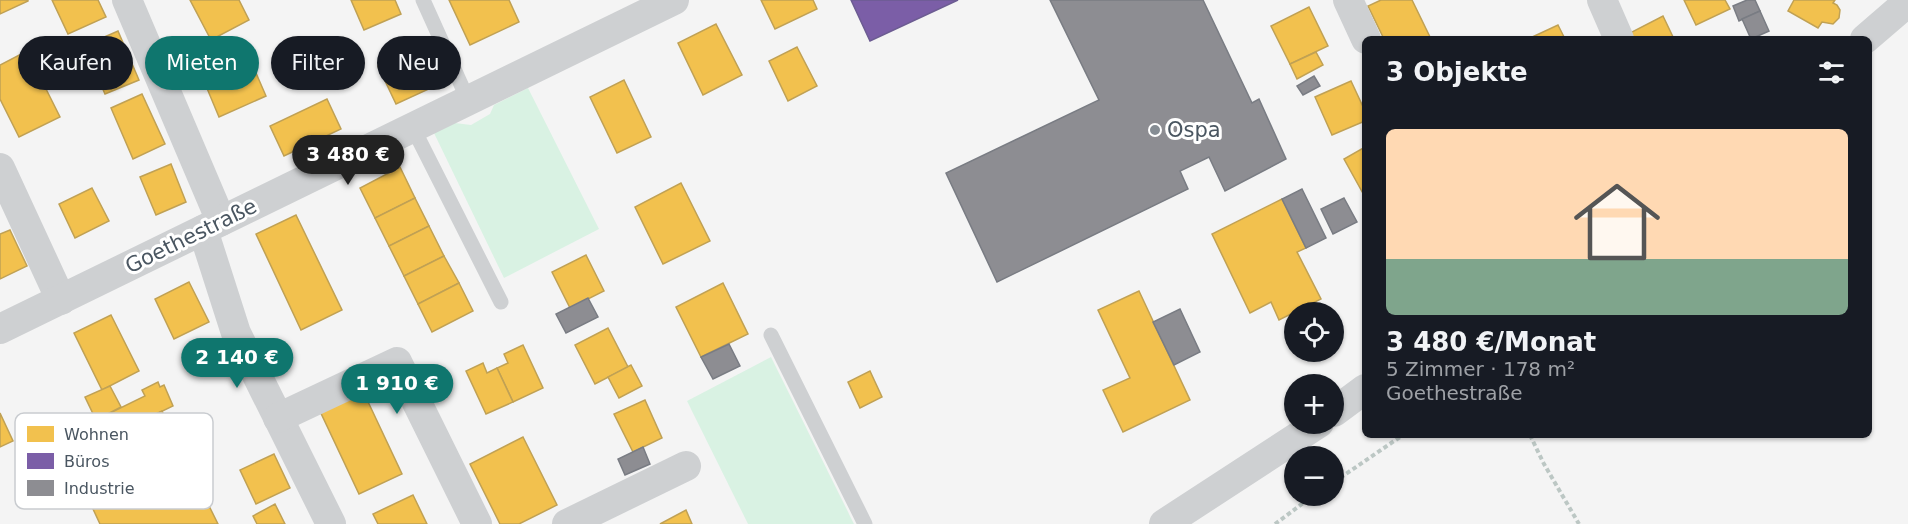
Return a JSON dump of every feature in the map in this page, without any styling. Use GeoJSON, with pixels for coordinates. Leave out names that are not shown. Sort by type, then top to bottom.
{"type":"FeatureCollection","features":[{"type":"Feature","properties":{"kind":"street"},"geometry":{"type":"LineString","coordinates":[[127,0],[212,226],[236,333],[331,524]]}},
{"type":"Feature","properties":{"kind":"street","name":"Goethestraße"},"geometry":{"type":"LineString","coordinates":[[0,329],[674,0]]}},
{"type":"Feature","properties":{"kind":"street"},"geometry":{"type":"LineString","coordinates":[[1348,0],[1365,36]]}},
{"type":"Feature","properties":{"kind":"street"},"geometry":{"type":"LineString","coordinates":[[1602,0],[1618,36]]}},
{"type":"Feature","properties":{"kind":"street"},"geometry":{"type":"LineString","coordinates":[[1868,36],[1908,2]]}},
{"type":"Feature","properties":{"kind":"street"},"geometry":{"type":"LineString","coordinates":[[0,168],[61,300]]}},
{"type":"Feature","properties":{"kind":"street"},"geometry":{"type":"LineString","coordinates":[[278,418],[397,362],[477,524]]}},
{"type":"Feature","properties":{"kind":"street"},"geometry":{"type":"LineString","coordinates":[[1344,405],[1362,391]]}},
{"type":"Feature","properties":{"kind":"street"},"geometry":{"type":"LineString","coordinates":[[1164,524],[1302,434]]}},
{"type":"Feature","properties":{"kind":"street"},"geometry":{"type":"LineString","coordinates":[[567,524],[686,466]]}},
{"type":"Feature","properties":{"kind":"lane"},"geometry":{"type":"LineString","coordinates":[[423,0],[468,100]]}},
{"type":"Feature","properties":{"kind":"lane"},"geometry":{"type":"LineString","coordinates":[[412,128],[501,302]]}},
{"type":"Feature","properties":{"kind":"lane"},"geometry":{"type":"LineString","coordinates":[[771,335],[865,524]]}},
{"type":"Feature","properties":{"kind":"path"},"geometry":{"type":"LineString","coordinates":[[1344,475],[1399,438]]}},
{"type":"Feature","properties":{"kind":"path"},"geometry":{"type":"LineString","coordinates":[[1531,438],[1544,464],[1580,524]]}},
{"type":"Feature","properties":{"kind":"path"},"geometry":{"type":"LineString","coordinates":[[1275,524],[1299,506]]}},
{"type":"Feature","properties":{"kind":"green space"},"geometry":{"type":"Polygon","coordinates":[[[528,88],[599,229],[504,278],[434,133],[455,123],[471,125],[490,114],[494,105],[528,88]]]}},
{"type":"Feature","properties":{"kind":"green space"},"geometry":{"type":"Polygon","coordinates":[[[771,357],[854,524],[748,524],[687,401],[771,357]]]}},
{"type":"Feature","properties":{"kind":"building: Wohnen"},"geometry":{"type":"Polygon","coordinates":[[[0,0],[28,0],[28,1],[0,14],[0,0]]]}},
{"type":"Feature","properties":{"kind":"building: Wohnen"},"geometry":{"type":"Polygon","coordinates":[[[52,0],[98,0],[106,17],[68,34],[52,0]]]}},
{"type":"Feature","properties":{"kind":"building: Wohnen"},"geometry":{"type":"Polygon","coordinates":[[[190,0],[239,0],[249,20],[219,36],[209,36],[190,0]]]}},
{"type":"Feature","properties":{"kind":"building: Wohnen"},"geometry":{"type":"Polygon","coordinates":[[[351,0],[395,0],[401,14],[364,30],[351,0]]]}},
{"type":"Feature","properties":{"kind":"building: Wohnen"},"geometry":{"type":"Polygon","coordinates":[[[449,0],[509,0],[519,22],[470,45],[449,0]]]}},
{"type":"Feature","properties":{"kind":"building: Wohnen"},"geometry":{"type":"Polygon","coordinates":[[[761,0],[813,0],[817,9],[775,29],[761,0]]]}},
{"type":"Feature","properties":{"kind":"building: Wohnen"},"geometry":{"type":"Polygon","coordinates":[[[1381,0],[1412,0],[1430,36],[1383,36],[1368,6],[1381,0]]]}},
{"type":"Feature","properties":{"kind":"building: Wohnen"},"geometry":{"type":"Polygon","coordinates":[[[1684,0],[1725,0],[1730,9],[1696,25],[1684,0]]]}},
{"type":"Feature","properties":{"kind":"building: Wohnen"},"geometry":{"type":"Polygon","coordinates":[[[1794,0],[1835,0],[1833,3],[1840,10],[1839,18],[1833,24],[1822,22],[1818,28],[1788,11],[1794,0]]]}},
{"type":"Feature","properties":{"kind":"building: Wohnen"},"geometry":{"type":"Polygon","coordinates":[[[1309,7],[1328,46],[1290,64],[1271,26],[1309,7]]]}},
{"type":"Feature","properties":{"kind":"building: Wohnen"},"geometry":{"type":"Polygon","coordinates":[[[1663,16],[1673,36],[1629,36],[1628,34],[1663,16]]]}},
{"type":"Feature","properties":{"kind":"building: Wohnen"},"geometry":{"type":"Polygon","coordinates":[[[716,24],[742,75],[703,95],[678,43],[716,24]]]}},
{"type":"Feature","properties":{"kind":"building: Wohnen"},"geometry":{"type":"Polygon","coordinates":[[[1558,25],[1564,36],[1534,36],[1558,25]]]}},
{"type":"Feature","properties":{"kind":"building: Wohnen"},"geometry":{"type":"Polygon","coordinates":[[[118,31],[120,36],[107,36],[118,31]]]}},
{"type":"Feature","properties":{"kind":"building: Wohnen"},"geometry":{"type":"Polygon","coordinates":[[[797,47],[817,86],[788,101],[769,61],[797,47]]]}},
{"type":"Feature","properties":{"kind":"building: Wohnen"},"geometry":{"type":"Polygon","coordinates":[[[1316,52],[1323,65],[1297,79],[1290,64],[1316,52]]]}},
{"type":"Feature","properties":{"kind":"building: Wohnen"},"geometry":{"type":"Polygon","coordinates":[[[18,56],[18,90],[46,90],[60,117],[19,137],[0,99],[0,65],[18,56]]]}},
{"type":"Feature","properties":{"kind":"building: Wohnen"},"geometry":{"type":"Polygon","coordinates":[[[133,66],[139,80],[133,82],[133,66]]]}},
{"type":"Feature","properties":{"kind":"building: Wohnen"},"geometry":{"type":"Polygon","coordinates":[[[259,80],[266,96],[219,117],[208,90],[259,90],[259,80]]]}},
{"type":"Feature","properties":{"kind":"building: Wohnen"},"geometry":{"type":"Polygon","coordinates":[[[624,80],[651,137],[617,153],[590,97],[624,80]]]}},
{"type":"Feature","properties":{"kind":"building: Wohnen"},"geometry":{"type":"Polygon","coordinates":[[[1351,81],[1362,105],[1362,122],[1332,135],[1315,97],[1351,81]]]}},
{"type":"Feature","properties":{"kind":"building: Wohnen"},"geometry":{"type":"Polygon","coordinates":[[[103,90],[115,90],[105,94],[103,90]]]}},
{"type":"Feature","properties":{"kind":"building: Wohnen"},"geometry":{"type":"Polygon","coordinates":[[[389,90],[427,90],[396,104],[389,90]]]}},
{"type":"Feature","properties":{"kind":"building: Wohnen"},"geometry":{"type":"Polygon","coordinates":[[[142,94],[165,144],[133,159],[111,108],[142,94]]]}},
{"type":"Feature","properties":{"kind":"building: Wohnen"},"geometry":{"type":"Polygon","coordinates":[[[327,99],[341,129],[284,156],[270,126],[327,99]]]}},
{"type":"Feature","properties":{"kind":"building: Wohnen"},"geometry":{"type":"Polygon","coordinates":[[[1362,149],[1362,192],[1344,159],[1362,149]]]}},
{"type":"Feature","properties":{"kind":"building: Wohnen"},"geometry":{"type":"Polygon","coordinates":[[[171,164],[186,202],[156,215],[140,177],[171,164]]]}},
{"type":"Feature","properties":{"kind":"building: Wohnen"},"geometry":{"type":"Polygon","coordinates":[[[400,167],[415,198],[375,218],[360,188],[400,167]]]}},
{"type":"Feature","properties":{"kind":"building: Wohnen"},"geometry":{"type":"Polygon","coordinates":[[[681,183],[710,241],[663,264],[635,207],[681,183]]]}},
{"type":"Feature","properties":{"kind":"building: Wohnen"},"geometry":{"type":"Polygon","coordinates":[[[92,188],[109,221],[75,238],[59,204],[92,188]]]}},
{"type":"Feature","properties":{"kind":"building: Wohnen"},"geometry":{"type":"Polygon","coordinates":[[[415,198],[429,226],[389,246],[375,218],[415,198]]]}},
{"type":"Feature","properties":{"kind":"building: Wohnen"},"geometry":{"type":"Polygon","coordinates":[[[1282,199],[1306,248],[1297,252],[1321,299],[1315,302],[1284,302],[1284,318],[1279,320],[1271,302],[1250,313],[1212,234],[1282,199]]]}},
{"type":"Feature","properties":{"kind":"building: Wohnen"},"geometry":{"type":"Polygon","coordinates":[[[296,215],[342,310],[301,330],[256,234],[296,215]]]}},
{"type":"Feature","properties":{"kind":"building: Wohnen"},"geometry":{"type":"Polygon","coordinates":[[[429,226],[444,256],[404,276],[389,246],[429,226]]]}},
{"type":"Feature","properties":{"kind":"building: Wohnen"},"geometry":{"type":"Polygon","coordinates":[[[10,230],[27,266],[0,279],[0,234],[10,230]]]}},
{"type":"Feature","properties":{"kind":"building: Wohnen"},"geometry":{"type":"Polygon","coordinates":[[[586,255],[604,291],[570,308],[552,272],[586,255]]]}},
{"type":"Feature","properties":{"kind":"building: Wohnen"},"geometry":{"type":"Polygon","coordinates":[[[444,256],[459,283],[418,304],[404,276],[444,256]]]}},
{"type":"Feature","properties":{"kind":"building: Wohnen"},"geometry":{"type":"Polygon","coordinates":[[[189,282],[209,322],[174,339],[155,299],[189,282]]]}},
{"type":"Feature","properties":{"kind":"building: Wohnen"},"geometry":{"type":"Polygon","coordinates":[[[459,283],[473,311],[432,332],[418,304],[459,283]]]}},
{"type":"Feature","properties":{"kind":"building: Wohnen"},"geometry":{"type":"Polygon","coordinates":[[[723,283],[748,334],[701,357],[676,307],[723,283]]]}},
{"type":"Feature","properties":{"kind":"building: Wohnen"},"geometry":{"type":"Polygon","coordinates":[[[1139,291],[1190,400],[1123,432],[1103,390],[1130,378],[1098,310],[1139,291]]]}},
{"type":"Feature","properties":{"kind":"building: Wohnen"},"geometry":{"type":"Polygon","coordinates":[[[111,315],[139,371],[102,390],[74,333],[111,315]]]}},
{"type":"Feature","properties":{"kind":"building: Wohnen"},"geometry":{"type":"Polygon","coordinates":[[[608,328],[628,367],[595,384],[575,345],[608,328]]]}},
{"type":"Feature","properties":{"kind":"building: Wohnen"},"geometry":{"type":"Polygon","coordinates":[[[523,345],[543,388],[513,402],[497,368],[508,363],[504,354],[523,345]]]}},
{"type":"Feature","properties":{"kind":"building: Wohnen"},"geometry":{"type":"Polygon","coordinates":[[[483,363],[487,373],[497,368],[513,402],[486,414],[466,371],[483,363]]]}},
{"type":"Feature","properties":{"kind":"building: Wohnen"},"geometry":{"type":"Polygon","coordinates":[[[631,365],[642,386],[619,398],[608,377],[631,365]]]}},
{"type":"Feature","properties":{"kind":"building: Wohnen"},"geometry":{"type":"Polygon","coordinates":[[[870,371],[882,397],[860,408],[848,382],[870,371]]]}},
{"type":"Feature","properties":{"kind":"building: Wohnen"},"geometry":{"type":"Polygon","coordinates":[[[158,382],[160,387],[164,385],[173,406],[158,413],[110,413],[145,396],[142,390],[158,382]]]}},
{"type":"Feature","properties":{"kind":"building: Wohnen"},"geometry":{"type":"Polygon","coordinates":[[[110,386],[121,407],[109,413],[93,413],[85,397],[110,386]]]}},
{"type":"Feature","properties":{"kind":"building: Wohnen"},"geometry":{"type":"Polygon","coordinates":[[[362,389],[402,474],[359,494],[319,409],[362,389]]]}},
{"type":"Feature","properties":{"kind":"building: Wohnen"},"geometry":{"type":"Polygon","coordinates":[[[645,400],[662,438],[633,452],[614,414],[645,400]]]}},
{"type":"Feature","properties":{"kind":"building: Wohnen"},"geometry":{"type":"Polygon","coordinates":[[[0,413],[13,441],[0,447],[0,413]]]}},
{"type":"Feature","properties":{"kind":"building: Wohnen"},"geometry":{"type":"Polygon","coordinates":[[[523,437],[557,505],[519,524],[500,524],[470,464],[523,437]]]}},
{"type":"Feature","properties":{"kind":"building: Wohnen"},"geometry":{"type":"Polygon","coordinates":[[[274,454],[290,488],[256,504],[240,470],[274,454]]]}},
{"type":"Feature","properties":{"kind":"building: Wohnen"},"geometry":{"type":"Polygon","coordinates":[[[413,495],[427,524],[378,524],[373,514],[413,495]]]}},
{"type":"Feature","properties":{"kind":"building: Wohnen"},"geometry":{"type":"Polygon","coordinates":[[[275,504],[285,524],[257,524],[253,516],[275,504]]]}},
{"type":"Feature","properties":{"kind":"building: Wohnen"},"geometry":{"type":"Polygon","coordinates":[[[93,509],[211,509],[218,524],[100,524],[93,509]]]}},
{"type":"Feature","properties":{"kind":"building: Wohnen"},"geometry":{"type":"Polygon","coordinates":[[[686,510],[692,524],[660,524],[686,510]]]}},
{"type":"Feature","properties":{"kind":"building: Büros"},"geometry":{"type":"Polygon","coordinates":[[[851,0],[958,0],[870,41],[851,0]]]}},
{"type":"Feature","properties":{"kind":"building: Industrie","name":"Ospa"},"geometry":{"type":"Polygon","coordinates":[[[1050,0],[1203,0],[1252,103],[1259,99],[1286,159],[1225,191],[1209,157],[1180,171],[1188,189],[997,282],[946,173],[1099,100],[1050,0]]]}},
{"type":"Feature","properties":{"kind":"building: Industrie"},"geometry":{"type":"Polygon","coordinates":[[[1747,0],[1755,0],[1760,11],[1739,21],[1733,6],[1747,0]]]}},
{"type":"Feature","properties":{"kind":"building: Industrie"},"geometry":{"type":"Polygon","coordinates":[[[1760,11],[1769,31],[1758,36],[1750,36],[1742,19],[1760,11]]]}},
{"type":"Feature","properties":{"kind":"building: Industrie"},"geometry":{"type":"Polygon","coordinates":[[[1314,76],[1320,86],[1303,95],[1297,86],[1314,76]]]}},
{"type":"Feature","properties":{"kind":"building: Industrie"},"geometry":{"type":"Polygon","coordinates":[[[1302,189],[1326,238],[1306,248],[1282,199],[1302,189]]]}},
{"type":"Feature","properties":{"kind":"building: Industrie"},"geometry":{"type":"Polygon","coordinates":[[[1344,198],[1357,222],[1333,234],[1321,209],[1344,198]]]}},
{"type":"Feature","properties":{"kind":"building: Industrie"},"geometry":{"type":"Polygon","coordinates":[[[588,298],[598,317],[566,333],[556,314],[588,298]]]}},
{"type":"Feature","properties":{"kind":"building: Industrie"},"geometry":{"type":"Polygon","coordinates":[[[1180,309],[1200,352],[1174,365],[1153,322],[1180,309]]]}},
{"type":"Feature","properties":{"kind":"building: Industrie"},"geometry":{"type":"Polygon","coordinates":[[[729,344],[740,366],[713,379],[701,357],[729,344]]]}},
{"type":"Feature","properties":{"kind":"building: Industrie"},"geometry":{"type":"Polygon","coordinates":[[[643,447],[650,464],[625,475],[618,459],[643,447]]]}},
{"type":"Feature","properties":{"kind":"place","name":"Ospa"},"geometry":{"type":"Point","coordinates":[1155,130]}}]}
